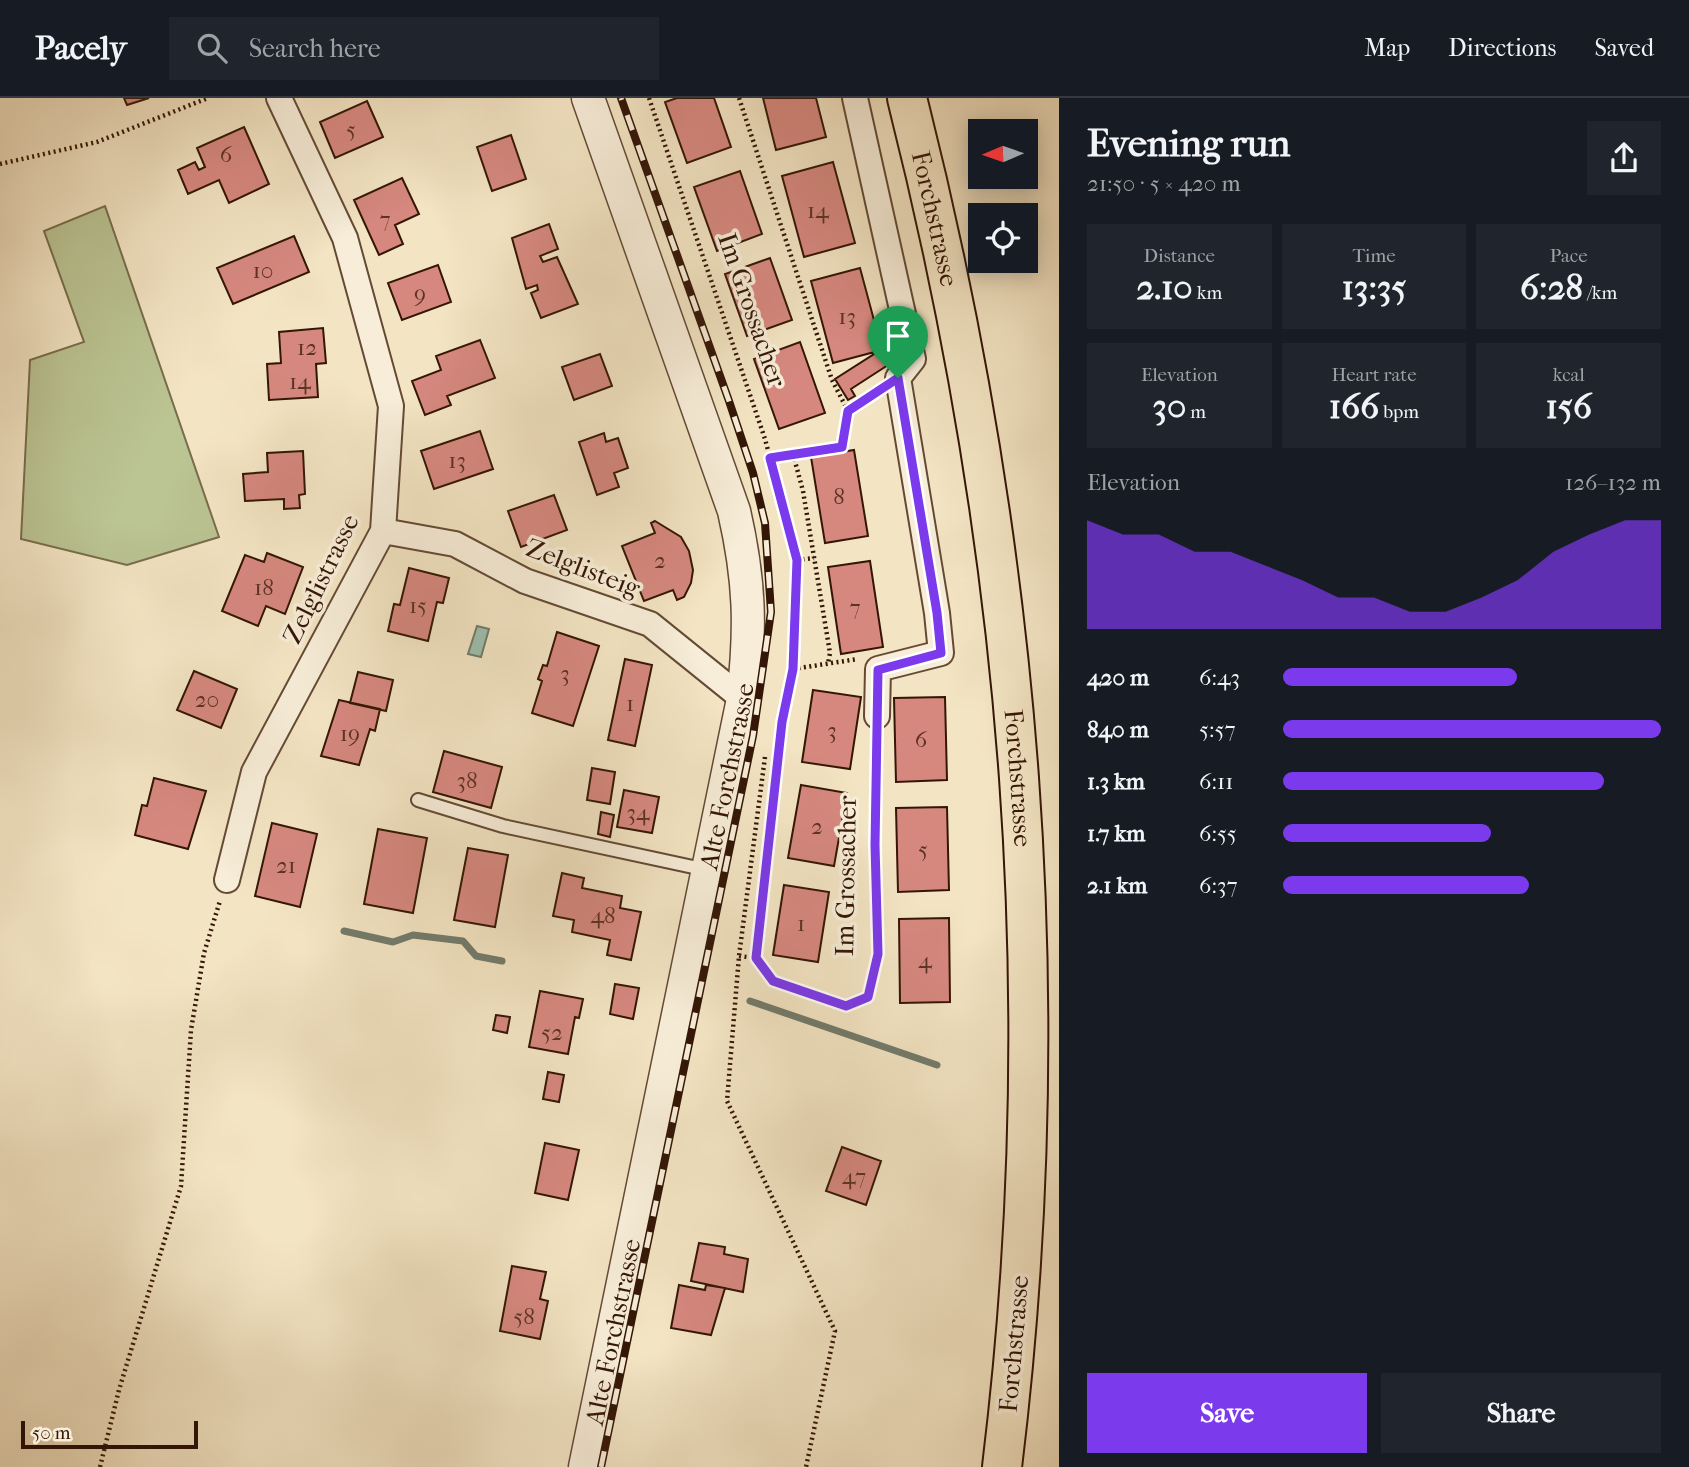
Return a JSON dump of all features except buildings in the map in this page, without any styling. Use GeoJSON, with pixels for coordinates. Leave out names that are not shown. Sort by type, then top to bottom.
{"type":"FeatureCollection","features":[{"type":"Feature","properties":{"kind":"highway","name":"Forchstrasse"},"geometry":{"type":"LineString","coordinates":[[907,98],[948,269],[976,408],[1004,601],[1020,759],[1030,963],[1028,1152],[1016,1331],[1002,1467]]}},
{"type":"Feature","properties":{"kind":"highway","name":"Forchstrasse"},"geometry":{"type":"LineString","coordinates":[[925,98],[967,271],[1003,463],[1028,656],[1039,777],[1047,994],[1044,1169],[1037,1291],[1019,1467]]}},
{"type":"Feature","properties":{"kind":"street","name":"Zelglistrasse"},"geometry":{"type":"LineString","coordinates":[[227,880],[254,772],[383,531],[391,407],[345,238],[279,98]]}},
{"type":"Feature","properties":{"kind":"street","name":"Alte Forchstrasse"},"geometry":{"type":"LineString","coordinates":[[585,1467],[743,699],[750,619],[747,565],[734,511],[588,98]]}},
{"type":"Feature","properties":{"kind":"street"},"geometry":{"type":"LineString","coordinates":[[855,98],[913,359],[898,378],[937,613],[941,653],[878,670],[877,716]]}},
{"type":"Feature","properties":{"kind":"street","name":"Zelglisteig"},"geometry":{"type":"LineString","coordinates":[[383,531],[455,544],[525,580],[650,624],[743,699]]}},
{"type":"Feature","properties":{"kind":"lane"},"geometry":{"type":"LineString","coordinates":[[418,800],[503,826],[707,870]]}},
{"type":"Feature","properties":{"kind":"path"},"geometry":{"type":"LineString","coordinates":[[0,164],[97,142],[208,98]]}},
{"type":"Feature","properties":{"kind":"path","name":"Im Grossacher"},"geometry":{"type":"LineString","coordinates":[[649,98],[770,458],[797,560],[793,669],[782,722],[756,958],[773,981],[846,1006],[868,997],[878,954],[877,716]]}},
{"type":"Feature","properties":{"kind":"path"},"geometry":{"type":"LineString","coordinates":[[739,98],[832,380],[848,411],[842,447],[770,458]]}},
{"type":"Feature","properties":{"kind":"path"},"geometry":{"type":"LineString","coordinates":[[848,411],[898,378]]}},
{"type":"Feature","properties":{"kind":"path"},"geometry":{"type":"LineString","coordinates":[[793,454],[803,491],[830,653],[828,664]]}},
{"type":"Feature","properties":{"kind":"path"},"geometry":{"type":"LineString","coordinates":[[797,560],[814,558]]}},
{"type":"Feature","properties":{"kind":"path"},"geometry":{"type":"LineString","coordinates":[[793,669],[848,661]]}},
{"type":"Feature","properties":{"kind":"path"},"geometry":{"type":"LineString","coordinates":[[765,757],[739,956],[727,1101],[835,1331],[806,1467]]}},
{"type":"Feature","properties":{"kind":"path"},"geometry":{"type":"LineString","coordinates":[[100,1467],[119,1390],[181,1186],[191,1030],[204,953],[227,880]]}},
{"type":"Feature","properties":{"kind":"path"},"geometry":{"type":"LineString","coordinates":[[739,956],[756,958]]}},
{"type":"Feature","properties":{"kind":"green space"},"geometry":{"type":"Polygon","coordinates":[[[105,206],[219,537],[127,565],[21,539],[30,360],[84,342],[44,231],[105,206]]]}},
{"type":"Feature","properties":{"kind":"shaded area"},"geometry":{"type":"Polygon","coordinates":[[[477,626],[489,629],[481,657],[468,654],[477,626]]]}},
{"type":"Feature","properties":{"kind":"waterway"},"geometry":{"type":"LineString","coordinates":[[344,931],[393,942],[413,935],[463,941],[476,956],[502,961]]}},
{"type":"Feature","properties":{"kind":"waterway"},"geometry":{"type":"LineString","coordinates":[[750,1001],[937,1065]]}},
{"type":"Feature","properties":{"kind":"railway"},"geometry":{"type":"LineString","coordinates":[[601,1467],[753,736],[771,612],[765,523],[753,473],[621,98]]}},
{"type":"Feature","properties":{"kind":"route"},"geometry":{"type":"LineString","coordinates":[[898,378],[937,613],[941,653],[878,670],[875,845],[878,954],[868,997],[846,1006],[773,981],[756,958],[782,722],[793,669],[797,560],[770,458],[842,447],[848,411],[898,378]]}}]}
